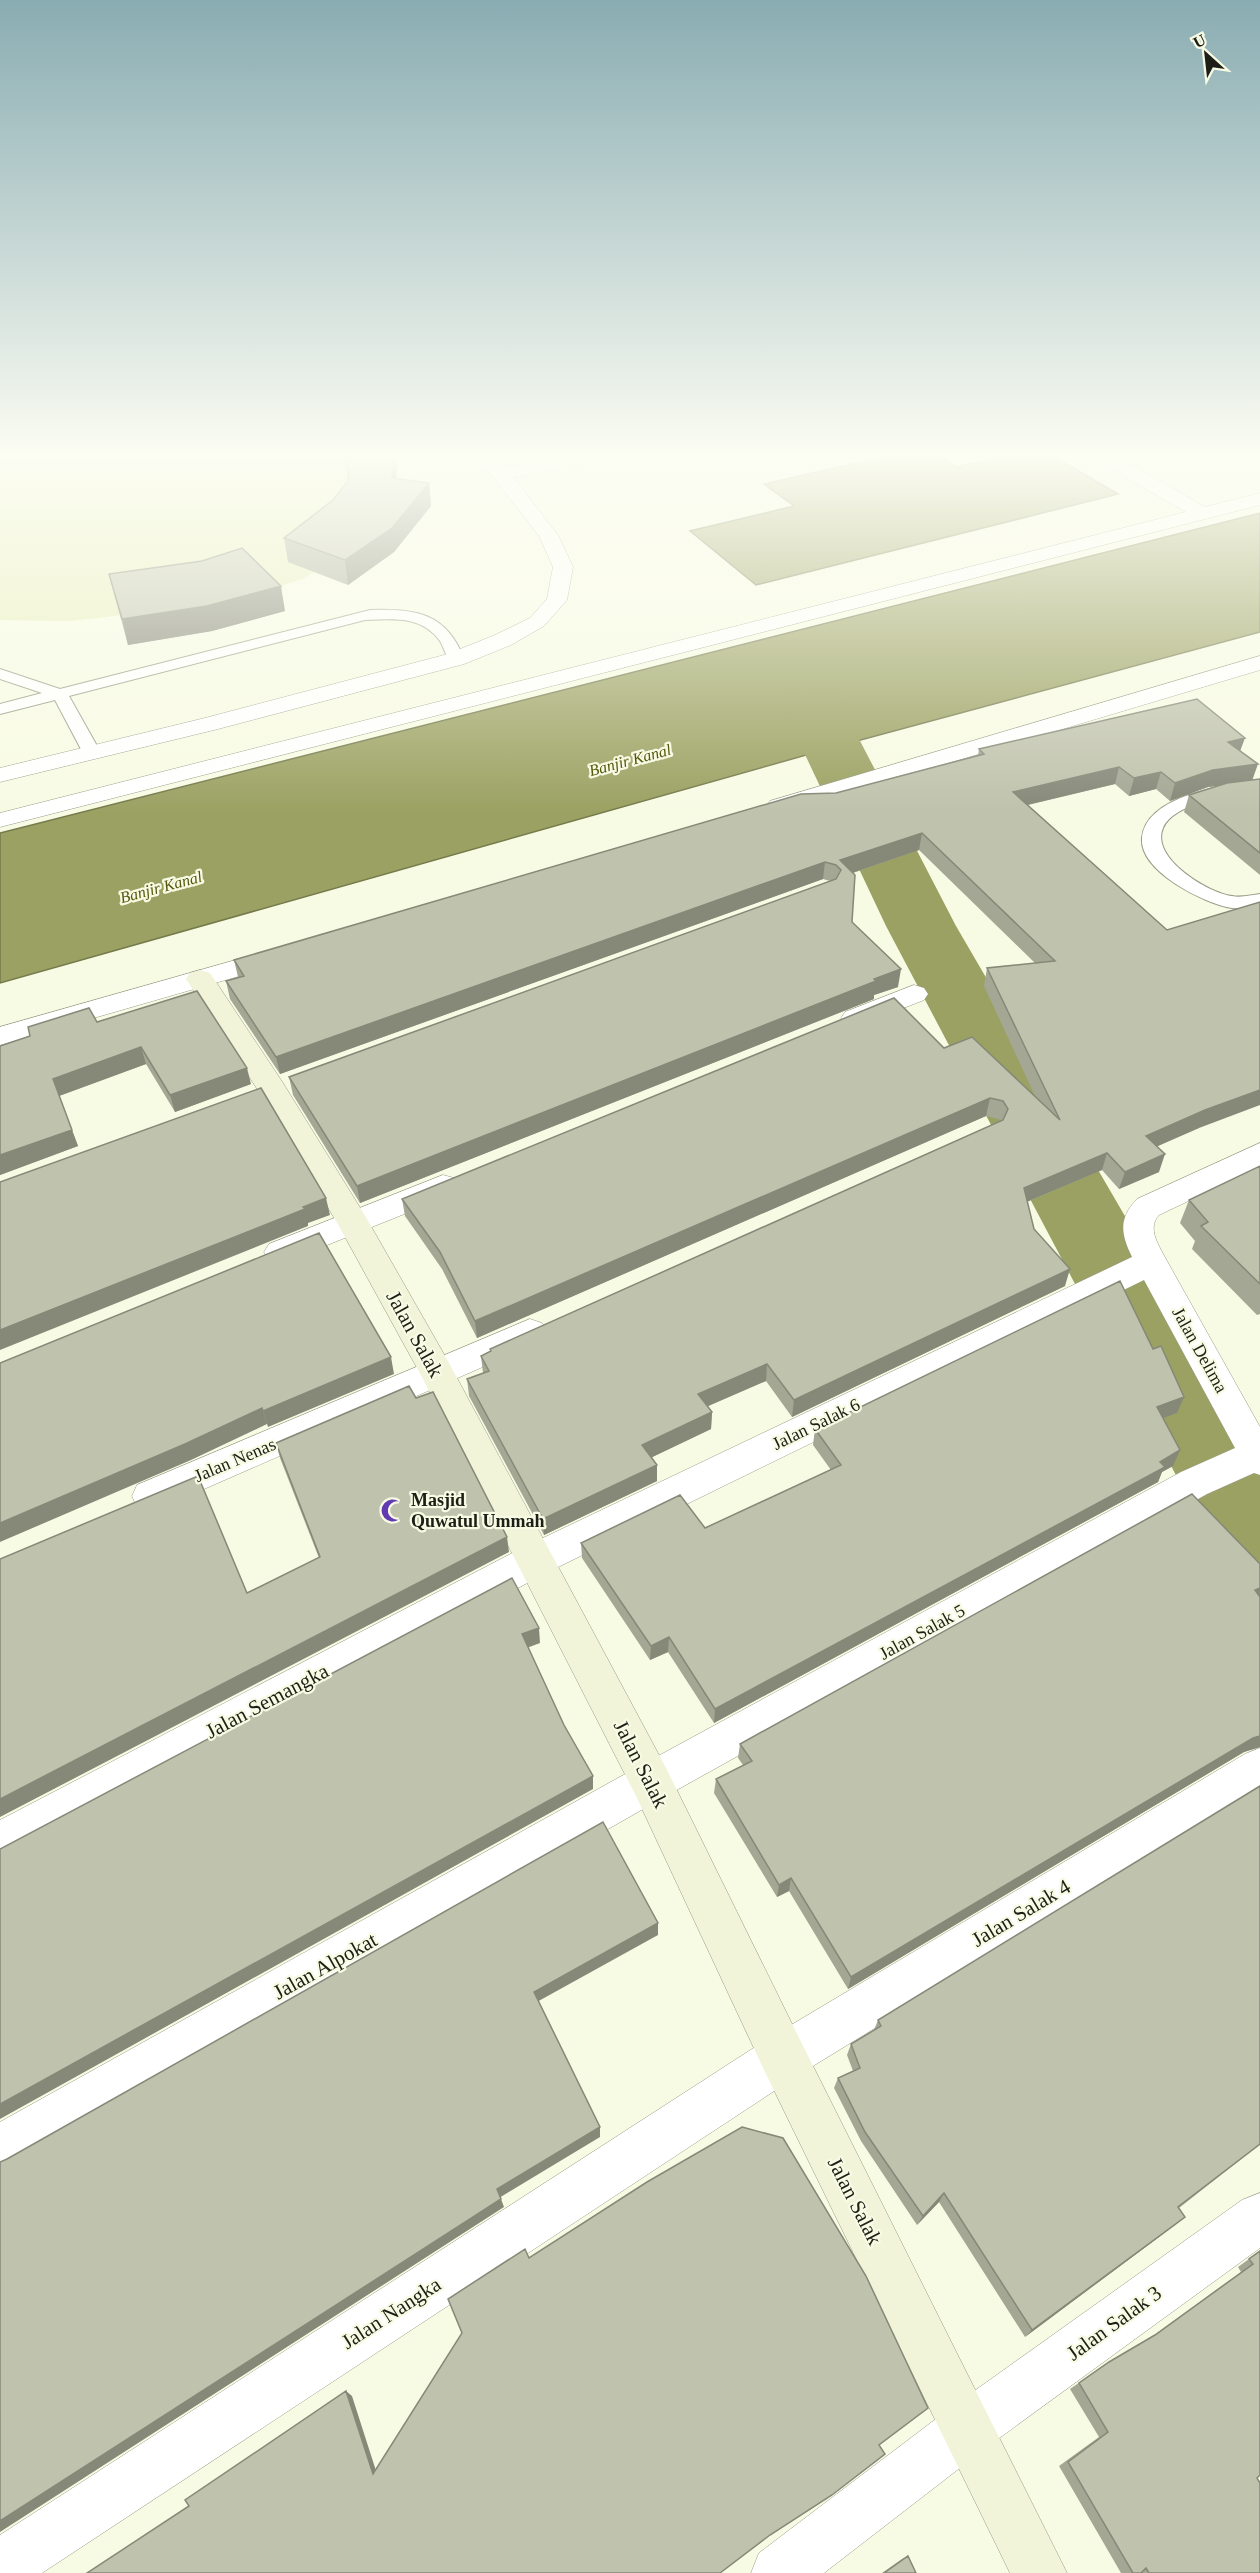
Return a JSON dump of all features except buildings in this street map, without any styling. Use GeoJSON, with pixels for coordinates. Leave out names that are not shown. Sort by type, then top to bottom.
{"type":"FeatureCollection","features":[{"type":"Feature","properties":{"kind":"street"},"geometry":{"type":"LineString","coordinates":[[0,775],[210,724],[456,659],[503,640],[537,622],[557,600],[562,573]]}},
{"type":"Feature","properties":{"kind":"street"},"geometry":{"type":"LineString","coordinates":[[0,820],[971,573]]}},
{"type":"Feature","properties":{"kind":"street"},"geometry":{"type":"LineString","coordinates":[[761,812],[1249,666],[1260,684]]}},
{"type":"Feature","properties":{"kind":"street"},"geometry":{"type":"LineString","coordinates":[[0,1036],[303,948]]}},
{"type":"Feature","properties":{"kind":"street","name":"Jalan Salak"},"geometry":{"type":"LineString","coordinates":[[200,979],[273,1090],[353,1222],[437,1373],[651,1782],[783,2057],[1040,2573]]}},
{"type":"Feature","properties":{"kind":"street"},"geometry":{"type":"LineString","coordinates":[[826,1030],[914,994]]}},
{"type":"Feature","properties":{"kind":"street"},"geometry":{"type":"LineString","coordinates":[[1143,1257],[1137,1219],[1148,1207],[1260,1154]]}},
{"type":"Feature","properties":{"kind":"street"},"geometry":{"type":"LineString","coordinates":[[254,1263],[463,1178]]}},
{"type":"Feature","properties":{"kind":"street","name":"Jalan Salak 6"},"geometry":{"type":"LineString","coordinates":[[535,1560],[1097,1287],[1143,1257]]}},
{"type":"Feature","properties":{"kind":"street","name":"Jalan Delima"},"geometry":{"type":"LineString","coordinates":[[1143,1257],[1254,1459]]}},
{"type":"Feature","properties":{"kind":"street","name":"Jalan Nenas"},"geometry":{"type":"LineString","coordinates":[[120,1509],[556,1320]]}},
{"type":"Feature","properties":{"kind":"street","name":"Jalan Salak 5"},"geometry":{"type":"LineString","coordinates":[[651,1782],[1194,1483],[1254,1459]]}},
{"type":"Feature","properties":{"kind":"street","name":"Jalan Semangka"},"geometry":{"type":"LineString","coordinates":[[0,1843],[535,1560]]}},
{"type":"Feature","properties":{"kind":"street","name":"Jalan Salak 4"},"geometry":{"type":"LineString","coordinates":[[783,2057],[1260,1768]]}},
{"type":"Feature","properties":{"kind":"street","name":"Jalan Alpokat"},"geometry":{"type":"LineString","coordinates":[[0,2150],[651,1782]]}},
{"type":"Feature","properties":{"kind":"street","name":"Jalan Nangka"},"geometry":{"type":"LineString","coordinates":[[0,2568],[783,2057]]}},
{"type":"Feature","properties":{"kind":"street","name":"Jalan Salak 3"},"geometry":{"type":"LineString","coordinates":[[778,2573],[968,2428],[1260,2218]]}},
{"type":"Feature","properties":{"kind":"lane"},"geometry":{"type":"LineString","coordinates":[[0,709],[365,615],[409,615],[442,630],[456,659]]}},
{"type":"Feature","properties":{"kind":"lane"},"geometry":{"type":"LineString","coordinates":[[0,674],[60,694],[92,753]]}},
{"type":"Feature","properties":{"kind":"lane"},"geometry":{"type":"LineString","coordinates":[[1260,788],[1228,790],[1182,804],[1160,818],[1153,829],[1151,841],[1161,861],[1185,882],[1199,890],[1233,902],[1260,900]]}},
{"type":"Feature","properties":{"kind":"shaded area"},"geometry":{"type":"Polygon","coordinates":[[[0,573],[312,573],[302,579],[229,603],[70,621],[0,620],[0,573]]]}},
{"type":"Feature","properties":{"kind":"water"},"geometry":{"type":"Polygon","coordinates":[[[741,573],[803,573],[756,585],[741,573]]]}},
{"type":"Feature","properties":{"kind":"water","name":"Banjir Kanal"},"geometry":{"type":"Polygon","coordinates":[[[1023,573],[1260,573],[1260,632],[831,748],[0,983],[0,833],[1023,573]]]}},
{"type":"Feature","properties":{"kind":"waterway"},"geometry":{"type":"LineString","coordinates":[[813,708],[921,926],[1260,1538]]}},
{"type":"Feature","properties":{"kind":"place","name":"Masjid Quwatul Ummah"},"geometry":{"type":"Point","coordinates":[393,1510]}}]}
